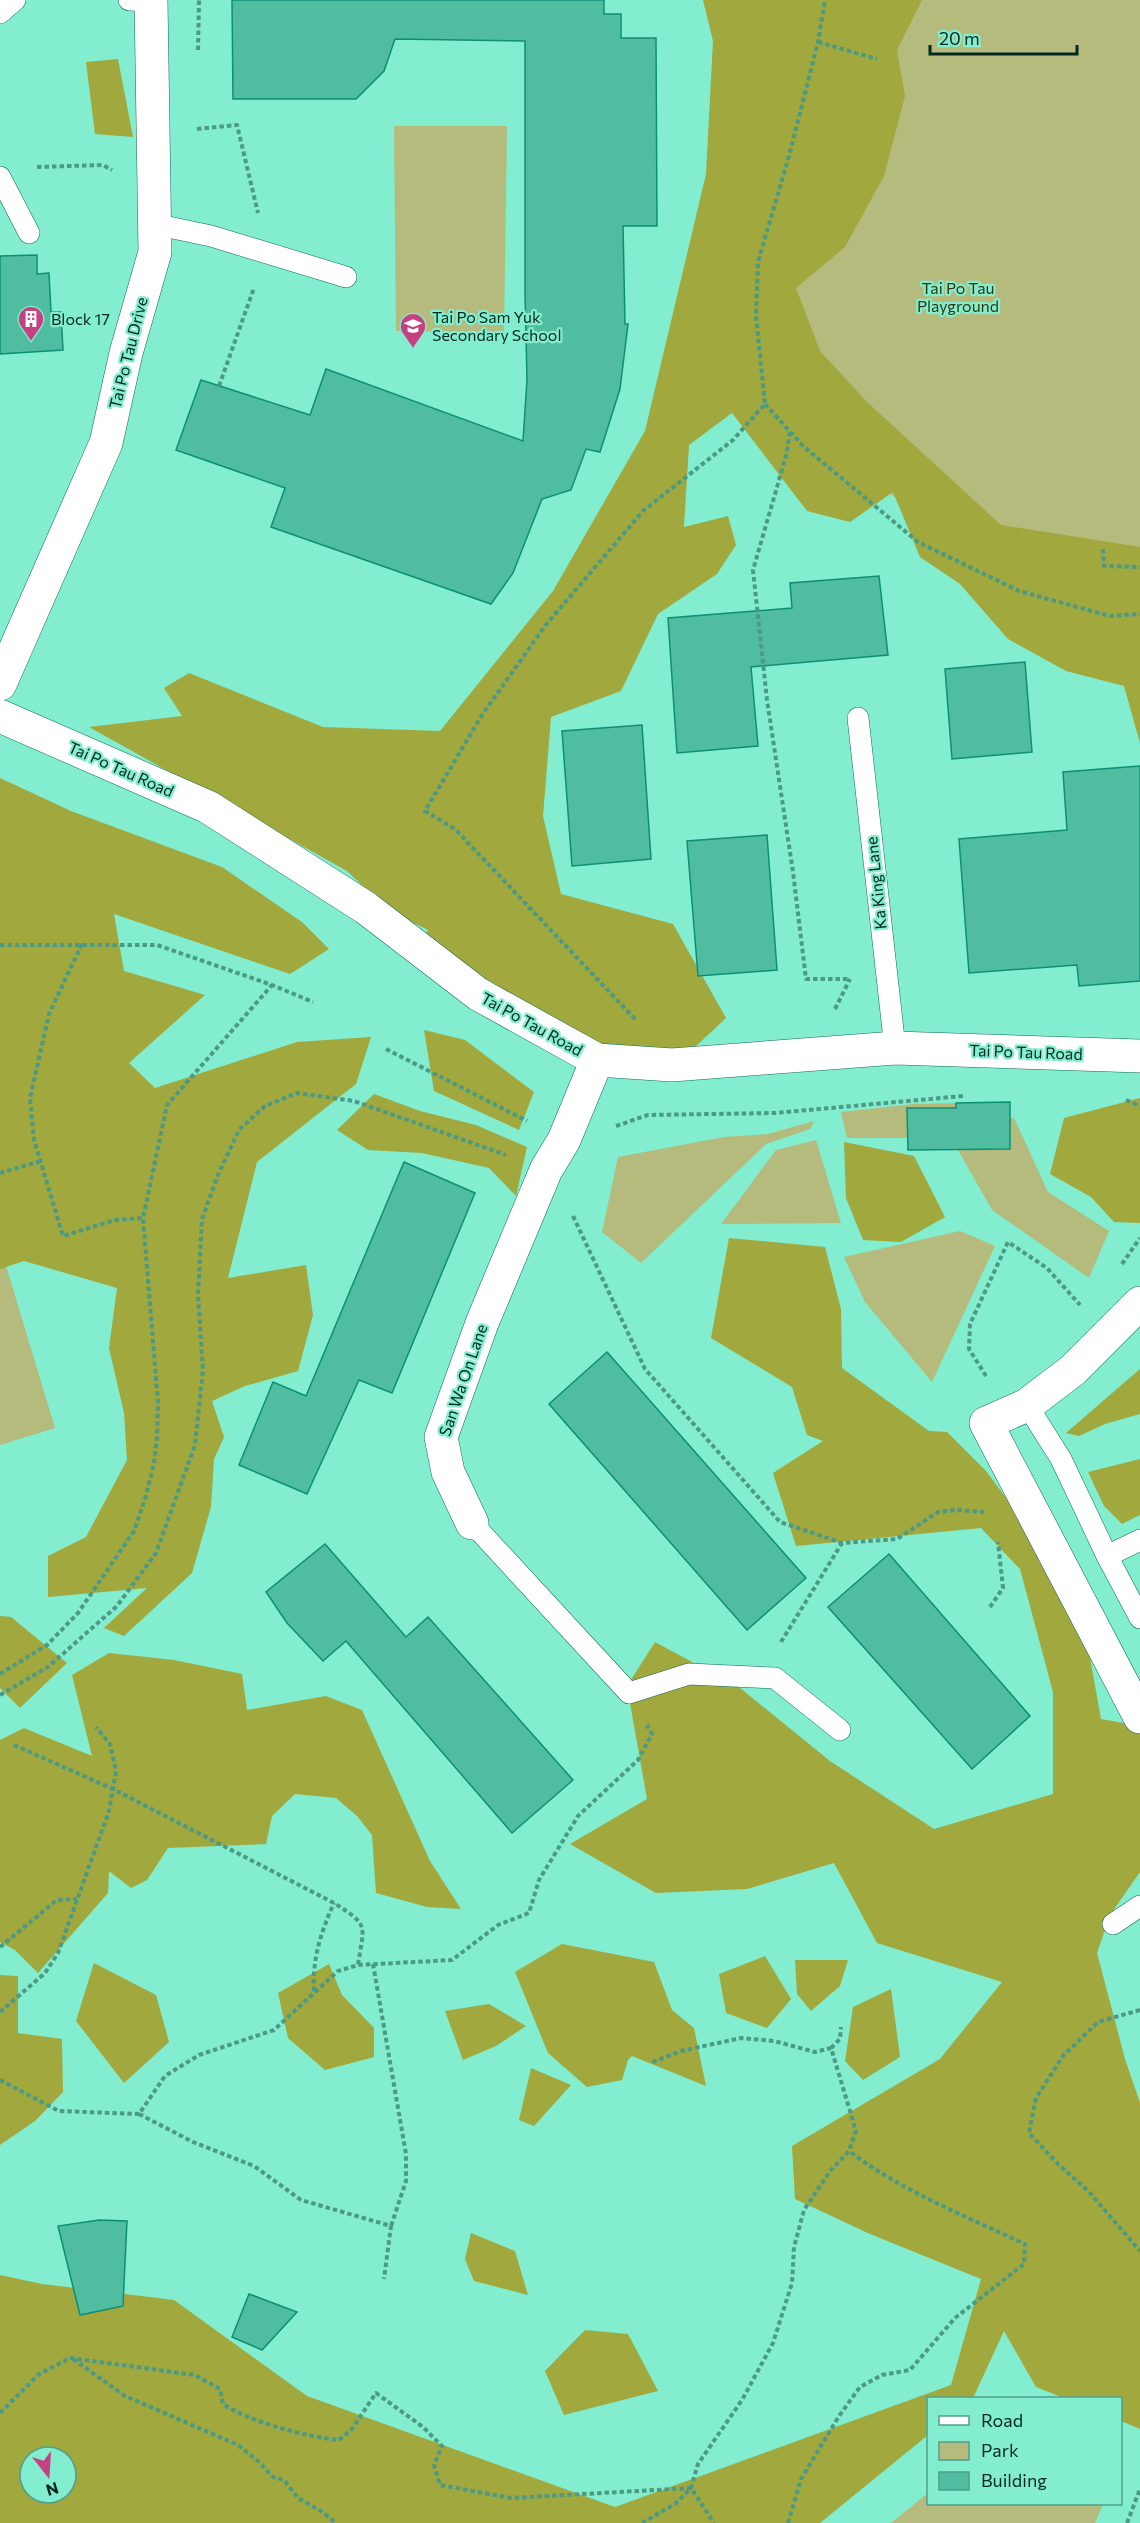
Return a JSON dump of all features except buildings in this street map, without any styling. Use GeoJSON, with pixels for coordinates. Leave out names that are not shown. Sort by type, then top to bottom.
{"type":"FeatureCollection","features":[{"type":"Feature","properties":{"kind":"street","name":"Tai Po Tau Drive"},"geometry":{"type":"LineString","coordinates":[[0,684],[106,443],[126,353],[154,252],[151,0]]}},
{"type":"Feature","properties":{"kind":"street","name":"Tai Po Tau Road"},"geometry":{"type":"LineString","coordinates":[[0,716],[208,807],[366,908],[478,994],[597,1060],[672,1065],[895,1048],[1140,1056]]}},
{"type":"Feature","properties":{"kind":"street","name":"San Wa On Lane"},"geometry":{"type":"LineString","coordinates":[[472,1523],[448,1472],[441,1437],[482,1323],[546,1170],[564,1140],[597,1060]]}},
{"type":"Feature","properties":{"kind":"street"},"geometry":{"type":"LineString","coordinates":[[1140,1303],[1073,1370],[1027,1405],[986,1423],[1024,1516],[1140,1717]]}},
{"type":"Feature","properties":{"kind":"lane"},"geometry":{"type":"LineString","coordinates":[[0,13],[15,0]]}},
{"type":"Feature","properties":{"kind":"lane"},"geometry":{"type":"LineString","coordinates":[[129,0],[151,0]]}},
{"type":"Feature","properties":{"kind":"lane"},"geometry":{"type":"LineString","coordinates":[[0,177],[29,233]]}},
{"type":"Feature","properties":{"kind":"lane"},"geometry":{"type":"LineString","coordinates":[[154,224],[211,236],[346,277]]}},
{"type":"Feature","properties":{"kind":"lane","name":"Ka King Lane"},"geometry":{"type":"LineString","coordinates":[[858,718],[895,1048]]}},
{"type":"Feature","properties":{"kind":"lane"},"geometry":{"type":"LineString","coordinates":[[1027,1405],[1061,1460],[1140,1618]]}},
{"type":"Feature","properties":{"kind":"lane","name":"San Wa On Lane"},"geometry":{"type":"LineString","coordinates":[[472,1523],[629,1693]]}},
{"type":"Feature","properties":{"kind":"lane"},"geometry":{"type":"LineString","coordinates":[[1107,1556],[1140,1540]]}},
{"type":"Feature","properties":{"kind":"lane"},"geometry":{"type":"LineString","coordinates":[[629,1693],[689,1674],[775,1678],[840,1730]]}},
{"type":"Feature","properties":{"kind":"lane"},"geometry":{"type":"LineString","coordinates":[[1113,1924],[1140,1906]]}},
{"type":"Feature","properties":{"kind":"path"},"geometry":{"type":"LineString","coordinates":[[825,0],[818,42],[789,156],[758,262],[756,316],[765,404],[803,446],[918,542],[1019,591],[1110,616],[1140,614]]}},
{"type":"Feature","properties":{"kind":"path"},"geometry":{"type":"LineString","coordinates":[[818,42],[877,59]]}},
{"type":"Feature","properties":{"kind":"path"},"geometry":{"type":"LineString","coordinates":[[195,129],[237,125],[269,254],[244,310],[219,386]]}},
{"type":"Feature","properties":{"kind":"path"},"geometry":{"type":"LineString","coordinates":[[34,167],[103,165],[118,173]]}},
{"type":"Feature","properties":{"kind":"path"},"geometry":{"type":"LineString","coordinates":[[642,1026],[455,829],[425,812],[482,715],[545,626],[644,511],[733,440],[765,404]]}},
{"type":"Feature","properties":{"kind":"path"},"geometry":{"type":"LineString","coordinates":[[790,432],[786,456],[753,570],[765,688],[793,872],[806,979],[887,980]]}},
{"type":"Feature","properties":{"kind":"path"},"geometry":{"type":"LineString","coordinates":[[1103,549],[1104,566],[1140,567]]}},
{"type":"Feature","properties":{"kind":"path"},"geometry":{"type":"LineString","coordinates":[[82,944],[50,1014],[30,1098],[34,1140],[63,1236],[115,1220],[143,1218]]}},
{"type":"Feature","properties":{"kind":"path"},"geometry":{"type":"LineString","coordinates":[[0,945],[157,945],[272,985],[313,1002]]}},
{"type":"Feature","properties":{"kind":"path"},"geometry":{"type":"LineString","coordinates":[[830,1020],[849,979]]}},
{"type":"Feature","properties":{"kind":"path"},"geometry":{"type":"LineString","coordinates":[[0,1674],[47,1645],[78,1613],[134,1531],[146,1497],[154,1463],[158,1402],[143,1218],[167,1105],[272,985]]}},
{"type":"Feature","properties":{"kind":"path"},"geometry":{"type":"LineString","coordinates":[[386,1049],[564,1140]]}},
{"type":"Feature","properties":{"kind":"path"},"geometry":{"type":"LineString","coordinates":[[0,1695],[48,1667],[117,1606],[156,1553],[195,1445],[203,1370],[198,1295],[202,1219],[218,1175],[239,1130],[265,1106],[297,1093],[354,1101],[546,1170]]}},
{"type":"Feature","properties":{"kind":"path"},"geometry":{"type":"LineString","coordinates":[[614,1126],[648,1115],[775,1113],[967,1096]]}},
{"type":"Feature","properties":{"kind":"path"},"geometry":{"type":"LineString","coordinates":[[1122,1099],[1140,1107]]}},
{"type":"Feature","properties":{"kind":"path"},"geometry":{"type":"LineString","coordinates":[[0,1173],[41,1161]]}},
{"type":"Feature","properties":{"kind":"path"},"geometry":{"type":"LineString","coordinates":[[566,1221],[570,1210],[645,1369],[780,1522],[842,1543],[897,1539],[938,1512],[958,1510],[985,1512],[1003,1504],[1024,1516]]}},
{"type":"Feature","properties":{"kind":"path"},"geometry":{"type":"LineString","coordinates":[[1119,1268],[1140,1238]]}},
{"type":"Feature","properties":{"kind":"path"},"geometry":{"type":"LineString","coordinates":[[988,1379],[969,1349],[970,1324],[1008,1242],[1047,1268],[1087,1313]]}},
{"type":"Feature","properties":{"kind":"path"},"geometry":{"type":"LineString","coordinates":[[990,1607],[1003,1588],[997,1533],[998,1520],[1024,1516]]}},
{"type":"Feature","properties":{"kind":"path"},"geometry":{"type":"LineString","coordinates":[[758,1678],[842,1543]]}},
{"type":"Feature","properties":{"kind":"path"},"geometry":{"type":"LineString","coordinates":[[139,2114],[165,2076],[199,2055],[274,2030],[338,1971],[358,1965],[452,1960],[498,1925],[529,1912],[539,1880],[578,1816],[638,1760],[652,1734],[629,1693]]}},
{"type":"Feature","properties":{"kind":"path"},"geometry":{"type":"LineString","coordinates":[[0,2012],[45,1973],[58,1953],[109,1811],[116,1771],[110,1744],[96,1727]]}},
{"type":"Feature","properties":{"kind":"path"},"geometry":{"type":"LineString","coordinates":[[14,1745],[113,1789],[334,1903],[359,1919],[363,1930],[358,1965]]}},
{"type":"Feature","properties":{"kind":"path"},"geometry":{"type":"LineString","coordinates":[[0,1947],[57,1900],[77,1899]]}},
{"type":"Feature","properties":{"kind":"path"},"geometry":{"type":"LineString","coordinates":[[314,1992],[313,1968],[323,1929],[334,1903]]}},
{"type":"Feature","properties":{"kind":"path"},"geometry":{"type":"LineString","coordinates":[[373,1964],[406,2154],[406,2181],[391,2226],[384,2279]]}},
{"type":"Feature","properties":{"kind":"path"},"geometry":{"type":"LineString","coordinates":[[1140,2010],[1098,2022],[1063,2056],[1036,2098],[1029,2133],[1089,2192],[1140,2251]]}},
{"type":"Feature","properties":{"kind":"path"},"geometry":{"type":"LineString","coordinates":[[650,2062],[681,2051],[741,2038],[774,2041],[815,2052],[831,2048],[840,2039],[841,2027]]}},
{"type":"Feature","properties":{"kind":"path"},"geometry":{"type":"LineString","coordinates":[[642,2523],[675,2504],[691,2488],[698,2464],[742,2400],[773,2343],[792,2283],[794,2247],[804,2210],[830,2171],[849,2151],[856,2131],[831,2048]]}},
{"type":"Feature","properties":{"kind":"path"},"geometry":{"type":"LineString","coordinates":[[0,2080],[59,2111],[139,2114],[193,2142],[254,2166],[301,2200],[391,2226]]}},
{"type":"Feature","properties":{"kind":"path"},"geometry":{"type":"LineString","coordinates":[[788,2523],[801,2479],[839,2416],[860,2387],[882,2375],[910,2370],[955,2318],[1024,2264],[1025,2244],[938,2204],[875,2171],[849,2151]]}},
{"type":"Feature","properties":{"kind":"path"},"geometry":{"type":"LineString","coordinates":[[0,2414],[39,2374],[70,2358],[195,2375],[220,2389],[223,2404],[236,2413],[319,2438],[339,2440],[352,2429],[376,2393],[423,2427],[442,2446],[434,2465],[440,2485],[511,2498],[691,2488]]}},
{"type":"Feature","properties":{"kind":"path"},"geometry":{"type":"LineString","coordinates":[[70,2358],[126,2396],[237,2445],[260,2462],[273,2477],[284,2480],[297,2499],[321,2511],[336,2523]]}},
{"type":"Feature","properties":{"kind":"path"},"geometry":{"type":"LineString","coordinates":[[691,2488],[714,2523]]}},
{"type":"Feature","properties":{"kind":"path"},"geometry":{"type":"LineString","coordinates":[[1127,2523],[1140,2489]]}},
{"type":"Feature","properties":{"kind":"green space"},"geometry":{"type":"Polygon","coordinates":[[[703,0],[922,0],[897,50],[905,96],[884,176],[845,247],[796,288],[820,351],[866,401],[1001,525],[1140,547],[1140,743],[1124,686],[1066,671],[1008,639],[960,584],[920,557],[893,492],[850,522],[807,511],[732,413],[689,445],[684,527],[728,516],[736,545],[717,574],[658,614],[621,691],[551,717],[543,816],[561,894],[673,924],[726,1018],[662,1078],[549,1053],[532,1012],[423,939],[428,930],[389,911],[347,871],[89,727],[182,716],[164,688],[189,673],[323,727],[440,731],[553,591],[645,431],[706,174],[713,41],[703,0]]]}},
{"type":"Feature","properties":{"kind":"green space","name":"Tai Po Tau Playground"},"geometry":{"type":"Polygon","coordinates":[[[849,0],[1140,0],[1140,589],[912,509],[868,479],[778,264],[849,0]]]}},
{"type":"Feature","properties":{"kind":"green space"},"geometry":{"type":"Polygon","coordinates":[[[118,59],[133,137],[95,134],[86,62],[118,59]]]}},
{"type":"Feature","properties":{"kind":"green space"},"geometry":{"type":"Polygon","coordinates":[[[394,126],[507,126],[504,333],[396,331],[394,126]]]}},
{"type":"Feature","properties":{"kind":"green space"},"geometry":{"type":"Polygon","coordinates":[[[0,778],[71,811],[222,867],[302,922],[329,949],[290,974],[114,914],[124,971],[205,995],[129,1063],[155,1088],[297,1042],[371,1037],[356,1084],[257,1162],[228,1278],[306,1265],[313,1315],[298,1371],[245,1386],[212,1401],[224,1437],[214,1459],[211,1507],[192,1573],[124,1636],[104,1628],[147,1588],[48,1597],[48,1556],[86,1537],[127,1460],[124,1413],[109,1348],[117,1288],[24,1261],[0,1269],[0,778]]]}},
{"type":"Feature","properties":{"kind":"green space"},"geometry":{"type":"Polygon","coordinates":[[[424,1030],[465,1040],[534,1092],[519,1130],[434,1091],[424,1030]]]}},
{"type":"Feature","properties":{"kind":"green space"},"geometry":{"type":"Polygon","coordinates":[[[374,1094],[420,1111],[476,1125],[527,1147],[516,1196],[489,1168],[422,1153],[368,1150],[337,1130],[374,1094]]]}},
{"type":"Feature","properties":{"kind":"green space"},"geometry":{"type":"Polygon","coordinates":[[[1140,1098],[1140,1223],[1114,1222],[1091,1197],[1050,1174],[1064,1118],[1140,1098]]]}},
{"type":"Feature","properties":{"kind":"green space"},"geometry":{"type":"Polygon","coordinates":[[[1010,1102],[1010,1118],[1014,1118],[1048,1192],[1109,1231],[1089,1278],[992,1210],[958,1150],[907,1150],[907,1138],[847,1138],[841,1112],[914,1104],[1010,1102]]]}},
{"type":"Feature","properties":{"kind":"green space"},"geometry":{"type":"Polygon","coordinates":[[[814,1121],[810,1129],[766,1144],[641,1263],[602,1232],[618,1157],[724,1137],[768,1134],[814,1121]]]}},
{"type":"Feature","properties":{"kind":"green space"},"geometry":{"type":"Polygon","coordinates":[[[816,1140],[841,1223],[721,1224],[776,1150],[816,1140]]]}},
{"type":"Feature","properties":{"kind":"green space"},"geometry":{"type":"Polygon","coordinates":[[[844,1142],[914,1156],[945,1217],[901,1242],[863,1240],[846,1198],[844,1142]]]}},
{"type":"Feature","properties":{"kind":"green space"},"geometry":{"type":"Polygon","coordinates":[[[960,1231],[995,1246],[932,1382],[865,1302],[844,1257],[960,1231]]]}},
{"type":"Feature","properties":{"kind":"green space"},"geometry":{"type":"Polygon","coordinates":[[[729,1238],[825,1247],[841,1309],[842,1368],[929,1431],[947,1432],[986,1471],[1079,1596],[1101,1719],[1140,1726],[1140,1872],[1110,1915],[1097,1953],[1125,2059],[1140,2103],[1140,2429],[1122,2421],[1122,2397],[1061,2397],[1036,2387],[1004,2331],[973,2397],[927,2397],[927,2436],[820,2523],[0,2523],[0,2275],[42,2284],[174,2300],[307,2396],[615,2507],[951,2385],[981,2279],[870,2234],[795,2199],[792,2146],[940,2059],[1002,1982],[877,1943],[834,1863],[747,1889],[656,1893],[570,1844],[647,1799],[627,1686],[655,1642],[740,1688],[830,1761],[934,1829],[1053,1794],[1053,1692],[1020,1569],[981,1528],[796,1546],[773,1473],[823,1441],[807,1435],[792,1387],[711,1338],[729,1238]]]}},
{"type":"Feature","properties":{"kind":"green space"},"geometry":{"type":"Polygon","coordinates":[[[4,1259],[55,1428],[0,1445],[0,1260],[4,1259]]]}},
{"type":"Feature","properties":{"kind":"green space"},"geometry":{"type":"Polygon","coordinates":[[[1140,1369],[1140,1414],[1105,1424],[1079,1436],[1066,1433],[1140,1369]]]}},
{"type":"Feature","properties":{"kind":"green space"},"geometry":{"type":"Polygon","coordinates":[[[1140,1459],[1140,1515],[1122,1524],[1104,1506],[1088,1472],[1140,1459]]]}},
{"type":"Feature","properties":{"kind":"green space"},"geometry":{"type":"Polygon","coordinates":[[[0,1616],[11,1617],[67,1663],[20,1708],[0,1688],[0,1616]]]}},
{"type":"Feature","properties":{"kind":"green space"},"geometry":{"type":"Polygon","coordinates":[[[109,1653],[174,1660],[242,1674],[247,1710],[326,1696],[362,1710],[430,1861],[461,1909],[427,1907],[376,1893],[372,1835],[357,1816],[336,1798],[295,1794],[272,1816],[266,1844],[168,1848],[147,1880],[131,1888],[109,1871],[108,1893],[38,1973],[15,1950],[0,1942],[0,1740],[24,1728],[92,1756],[72,1675],[109,1653]]]}},
{"type":"Feature","properties":{"kind":"green space"},"geometry":{"type":"Polygon","coordinates":[[[562,1944],[654,1962],[672,2010],[694,2028],[706,2086],[632,2056],[628,2060],[622,2080],[587,2087],[548,2053],[515,1972],[562,1944]]]}},
{"type":"Feature","properties":{"kind":"green space"},"geometry":{"type":"Polygon","coordinates":[[[765,1956],[791,1999],[767,2028],[726,2013],[719,1974],[765,1956]]]}},
{"type":"Feature","properties":{"kind":"green space"},"geometry":{"type":"Polygon","coordinates":[[[795,1960],[848,1960],[840,1986],[811,2011],[797,1994],[795,1960]]]}},
{"type":"Feature","properties":{"kind":"green space"},"geometry":{"type":"Polygon","coordinates":[[[94,1963],[156,1995],[169,2042],[124,2083],[76,2021],[94,1963]]]}},
{"type":"Feature","properties":{"kind":"green space"},"geometry":{"type":"Polygon","coordinates":[[[329,1964],[342,1995],[374,2028],[374,2057],[325,2070],[288,2038],[278,1993],[329,1964]]]}},
{"type":"Feature","properties":{"kind":"green space"},"geometry":{"type":"Polygon","coordinates":[[[0,1975],[18,1976],[18,2033],[62,2039],[63,2092],[35,2121],[0,2145],[0,1975]]]}},
{"type":"Feature","properties":{"kind":"green space"},"geometry":{"type":"Polygon","coordinates":[[[891,1989],[900,2057],[863,2080],[845,2061],[853,2007],[891,1989]]]}},
{"type":"Feature","properties":{"kind":"green space"},"geometry":{"type":"Polygon","coordinates":[[[489,2004],[526,2026],[496,2046],[463,2060],[445,2011],[489,2004]]]}},
{"type":"Feature","properties":{"kind":"green space"},"geometry":{"type":"Polygon","coordinates":[[[531,2068],[571,2085],[534,2126],[519,2120],[531,2068]]]}},
{"type":"Feature","properties":{"kind":"green space"},"geometry":{"type":"Polygon","coordinates":[[[471,2233],[515,2251],[528,2295],[474,2281],[465,2259],[471,2233]]]}},
{"type":"Feature","properties":{"kind":"green space"},"geometry":{"type":"Polygon","coordinates":[[[585,2330],[628,2334],[658,2391],[564,2415],[545,2371],[585,2330]]]}},
{"type":"Feature","properties":{"kind":"green space"},"geometry":{"type":"Polygon","coordinates":[[[927,2494],[927,2505],[1103,2505],[1095,2523],[891,2523],[927,2494]]]}},
{"type":"Feature","properties":{"kind":"place","name":"Block 17"},"geometry":{"type":"Point","coordinates":[31,342]}},
{"type":"Feature","properties":{"kind":"place","name":"Tai Po Sam Yuk Secondary School"},"geometry":{"type":"Point","coordinates":[413,349]}}]}
